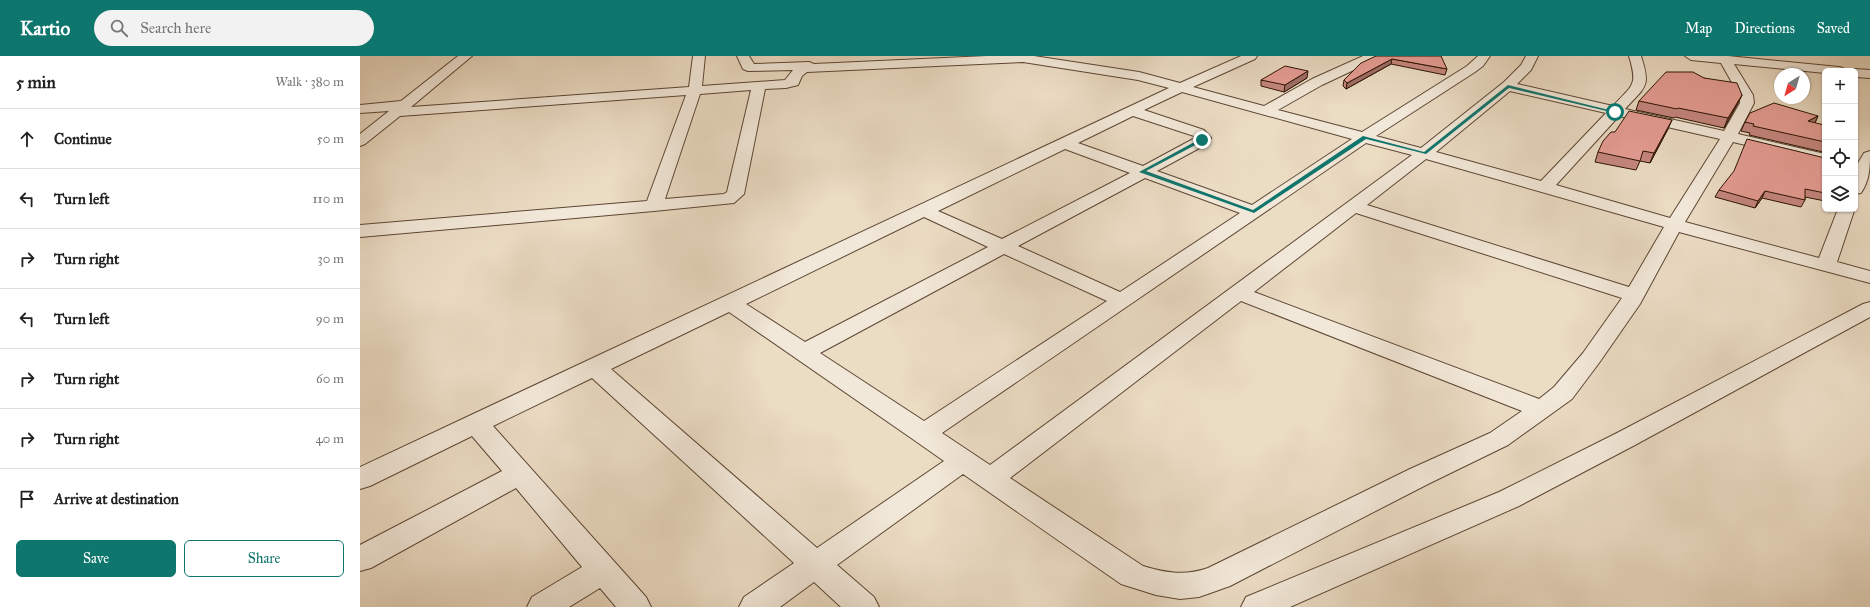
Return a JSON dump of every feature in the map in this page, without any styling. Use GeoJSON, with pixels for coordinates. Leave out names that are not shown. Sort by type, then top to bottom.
{"type":"FeatureCollection","features":[{"type":"Feature","properties":{"kind":"street"},"geometry":{"type":"LineString","coordinates":[[360,141],[466,56]]}},
{"type":"Feature","properties":{"kind":"street"},"geometry":{"type":"LineString","coordinates":[[654,206],[695,90],[699,56]]}},
{"type":"Feature","properties":{"kind":"street"},"geometry":{"type":"LineString","coordinates":[[743,56],[746,66],[752,68],[808,63],[1027,59],[1139,76],[1424,153],[1674,225],[1870,277]]}},
{"type":"Feature","properties":{"kind":"street"},"geometry":{"type":"LineString","coordinates":[[360,479],[1182,87],[1251,56]]}},
{"type":"Feature","properties":{"kind":"street"},"geometry":{"type":"LineString","coordinates":[[1343,56],[1368,58]]}},
{"type":"Feature","properties":{"kind":"street"},"geometry":{"type":"LineString","coordinates":[[923,434],[1365,137],[1471,69],[1479,63],[1484,56]]}},
{"type":"Feature","properties":{"kind":"street"},"geometry":{"type":"LineString","coordinates":[[990,479],[1424,153],[1508,86],[1527,67],[1532,56]]}},
{"type":"Feature","properties":{"kind":"street"},"geometry":{"type":"LineString","coordinates":[[1545,187],[1640,83],[1641,76],[1635,56]]}},
{"type":"Feature","properties":{"kind":"street"},"geometry":{"type":"LineString","coordinates":[[1691,56],[1822,69]]}},
{"type":"Feature","properties":{"kind":"street"},"geometry":{"type":"LineString","coordinates":[[1267,110],[1316,82],[1368,58]]}},
{"type":"Feature","properties":{"kind":"street"},"geometry":{"type":"LineString","coordinates":[[731,303],[1132,575],[1154,583],[1176,586],[1196,586],[1220,577],[1420,476],[1499,439],[1563,393],[1591,358],[1634,295],[1747,103],[1746,95],[1725,59]]}},
{"type":"Feature","properties":{"kind":"street"},"geometry":{"type":"LineString","coordinates":[[360,109],[401,108],[789,83],[793,81],[796,72],[808,63]]}},
{"type":"Feature","properties":{"kind":"street"},"geometry":{"type":"LineString","coordinates":[[1858,73],[1870,74]]}},
{"type":"Feature","properties":{"kind":"street"},"geometry":{"type":"LineString","coordinates":[[360,231],[722,200],[735,194],[759,86]]}},
{"type":"Feature","properties":{"kind":"street"},"geometry":{"type":"LineString","coordinates":[[1508,86],[1615,112],[1822,158]]}},
{"type":"Feature","properties":{"kind":"street"},"geometry":{"type":"LineString","coordinates":[[804,352],[1200,142],[1203,138],[1199,133],[1132,111]]}},
{"type":"Feature","properties":{"kind":"street"},"geometry":{"type":"LineString","coordinates":[[1064,144],[1254,212]]}},
{"type":"Feature","properties":{"kind":"street"},"geometry":{"type":"LineString","coordinates":[[1858,179],[1863,163]]}},
{"type":"Feature","properties":{"kind":"street"},"geometry":{"type":"LineString","coordinates":[[1354,206],[1634,295]]}},
{"type":"Feature","properties":{"kind":"street"},"geometry":{"type":"LineString","coordinates":[[924,211],[1122,300]]}},
{"type":"Feature","properties":{"kind":"street"},"geometry":{"type":"LineString","coordinates":[[1826,266],[1846,212]]}},
{"type":"Feature","properties":{"kind":"street"},"geometry":{"type":"LineString","coordinates":[[1238,293],[1542,409]]}},
{"type":"Feature","properties":{"kind":"street"},"geometry":{"type":"LineString","coordinates":[[1257,607],[1509,499],[1633,435],[1870,308]]}},
{"type":"Feature","properties":{"kind":"street"},"geometry":{"type":"LineString","coordinates":[[594,368],[863,607]]}},
{"type":"Feature","properties":{"kind":"street"},"geometry":{"type":"LineString","coordinates":[[476,424],[635,607]]}},
{"type":"Feature","properties":{"kind":"street"},"geometry":{"type":"LineString","coordinates":[[754,607],[963,460]]}},
{"type":"Feature","properties":{"kind":"street"},"geometry":{"type":"LineString","coordinates":[[360,559],[519,474]]}},
{"type":"Feature","properties":{"kind":"street"},"geometry":{"type":"LineString","coordinates":[[543,607],[603,570]]}},
{"type":"Feature","properties":{"kind":"building"},"geometry":{"type":"Polygon","coordinates":[[[1376,56],[1441,56],[1447,69],[1392,59],[1347,83],[1344,80],[1361,63],[1376,56]]]}},
{"type":"Feature","properties":{"kind":"building"},"geometry":{"type":"Polygon","coordinates":[[[1285,66],[1308,71],[1285,85],[1261,80],[1285,66]]]}},
{"type":"Feature","properties":{"kind":"building"},"geometry":{"type":"Polygon","coordinates":[[[1666,72],[1693,72],[1704,78],[1737,83],[1742,95],[1728,118],[1639,101],[1666,72]]]}},
{"type":"Feature","properties":{"kind":"building"},"geometry":{"type":"Polygon","coordinates":[[[1774,103],[1818,116],[1808,121],[1822,124],[1822,141],[1753,126],[1754,124],[1745,122],[1750,113],[1774,103]]]}},
{"type":"Feature","properties":{"kind":"building"},"geometry":{"type":"Polygon","coordinates":[[[1629,111],[1672,120],[1654,153],[1643,151],[1640,161],[1598,152],[1603,141],[1611,132],[1615,132],[1629,111]]]}},
{"type":"Feature","properties":{"kind":"building"},"geometry":{"type":"Polygon","coordinates":[[[1747,139],[1822,157],[1822,192],[1805,189],[1805,200],[1765,191],[1758,201],[1719,190],[1734,171],[1747,139]]]}},
{"type":"Feature","properties":{"kind":"route"},"geometry":{"type":"LineString","coordinates":[[1202,140],[1142,172],[1254,212],[1365,137],[1424,153],[1508,86],[1615,112]]}}]}
